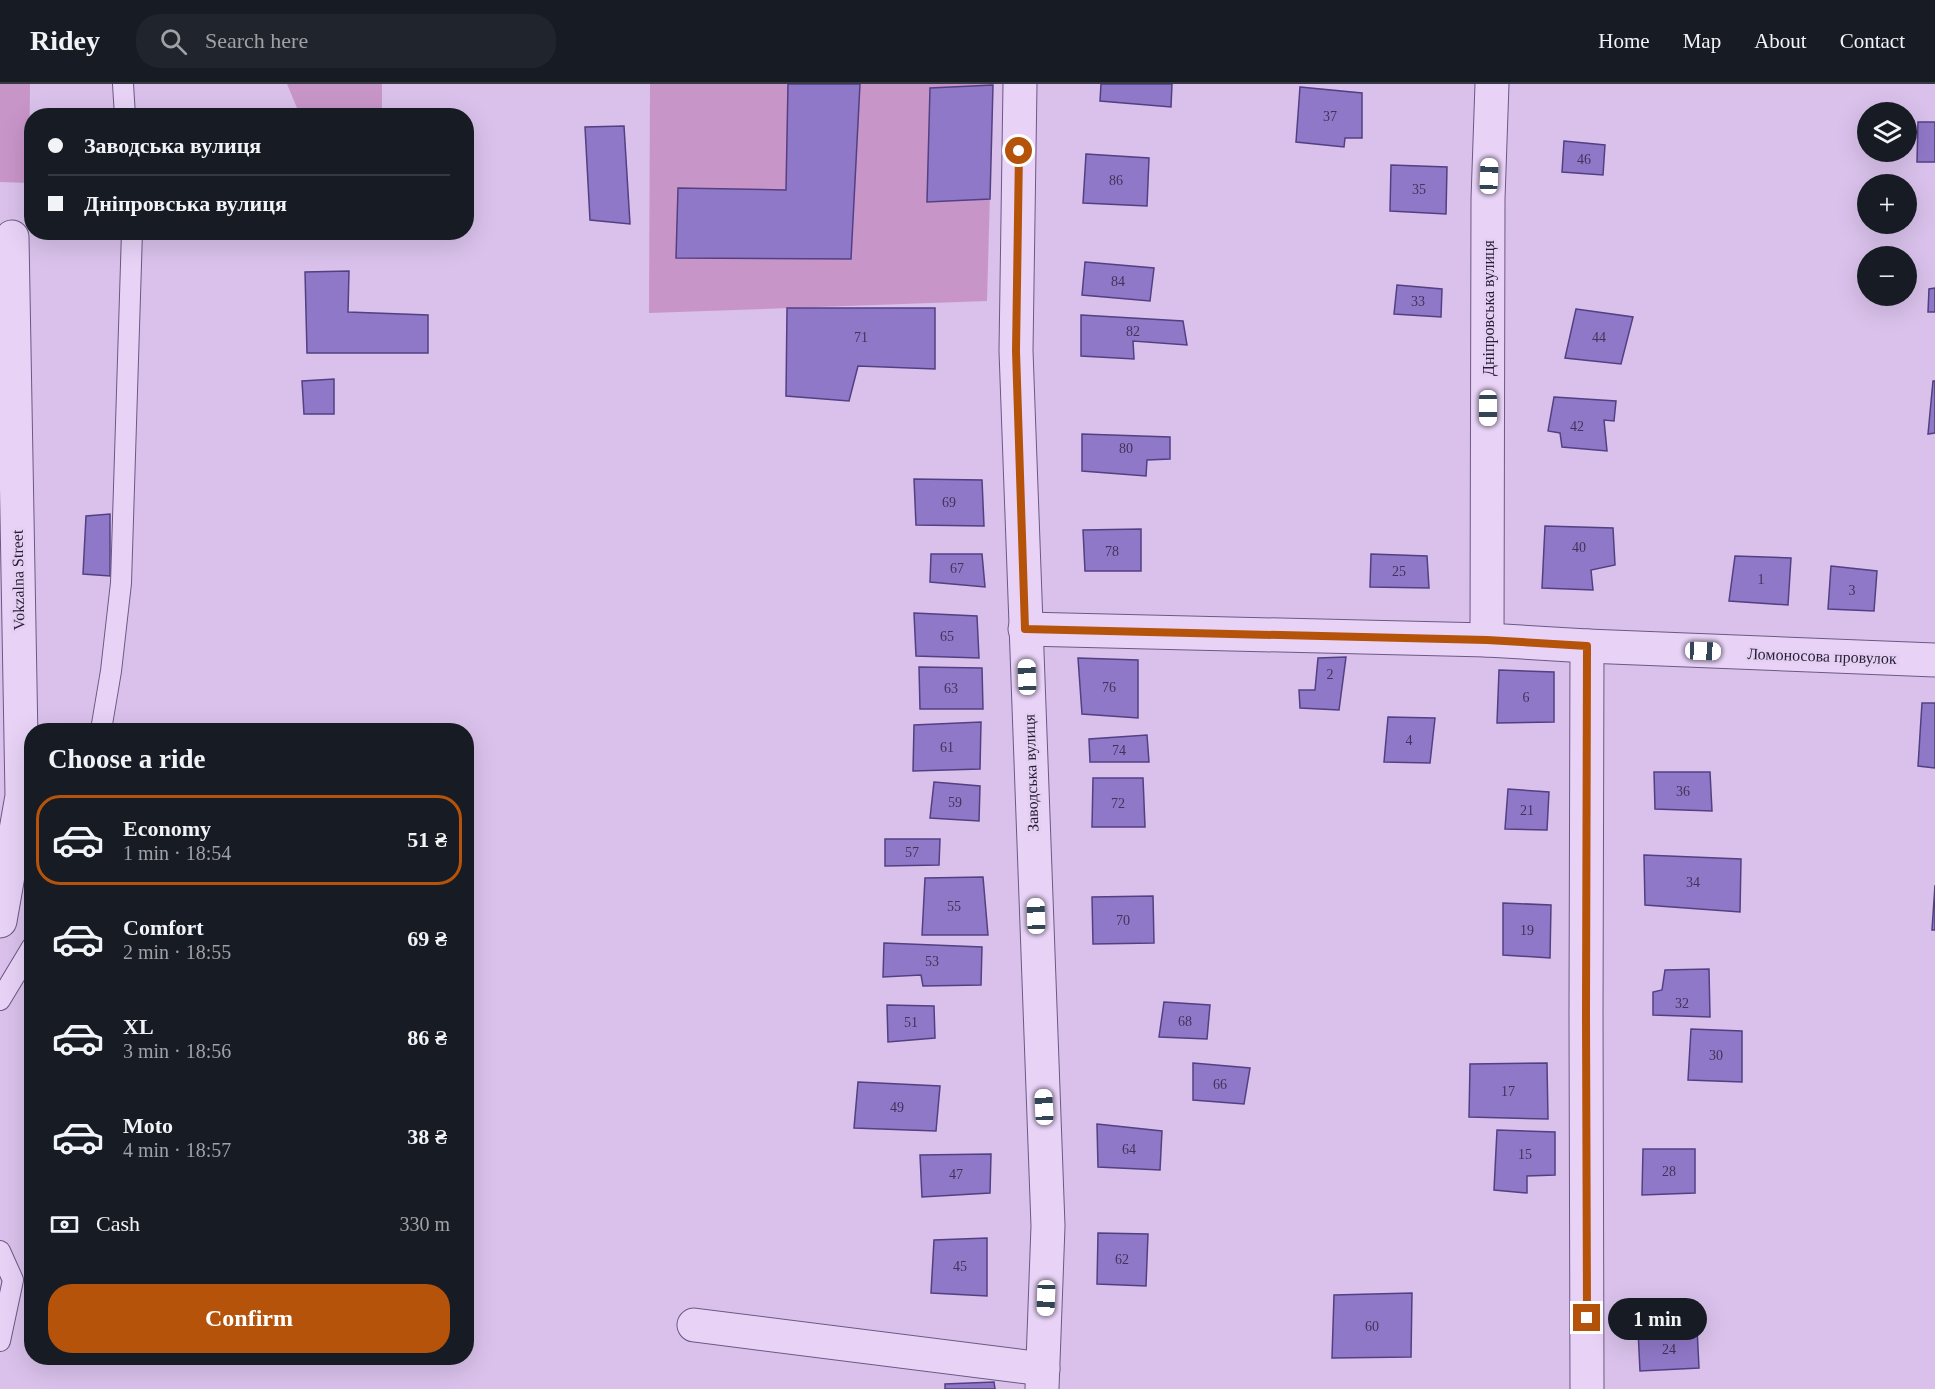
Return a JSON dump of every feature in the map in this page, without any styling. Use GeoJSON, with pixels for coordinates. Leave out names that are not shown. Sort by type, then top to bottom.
{"type":"FeatureCollection","features":[{"type":"Feature","properties":{"kind":"street","name":"Заводська вулиця"},"geometry":{"type":"LineString","coordinates":[[1020,84],[1016,351],[1048,1226],[1042,1379]]}},
{"type":"Feature","properties":{"kind":"street","name":"Дніпровська вулиця"},"geometry":{"type":"LineString","coordinates":[[1487,640],[1488,199],[1492,84]]}},
{"type":"Feature","properties":{"kind":"street","name":"Vokzalna Street"},"geometry":{"type":"LineString","coordinates":[[0,921],[22,796],[12,237]]}},
{"type":"Feature","properties":{"kind":"street","name":"Ломоносова провулок"},"geometry":{"type":"LineString","coordinates":[[1025,629],[1487,640],[1935,660]]}},
{"type":"Feature","properties":{"kind":"street"},"geometry":{"type":"LineString","coordinates":[[1587,646],[1587,1389]]}},
{"type":"Feature","properties":{"kind":"street"},"geometry":{"type":"LineString","coordinates":[[694,1325],[1042,1379]]}},
{"type":"Feature","properties":{"kind":"lane"},"geometry":{"type":"LineString","coordinates":[[123,84],[124,108]]}},
{"type":"Feature","properties":{"kind":"lane"},"geometry":{"type":"LineString","coordinates":[[102,723],[122,583],[132,240]]}},
{"type":"Feature","properties":{"kind":"lane"},"geometry":{"type":"LineString","coordinates":[[0,1000],[24,960]]}},
{"type":"Feature","properties":{"kind":"lane"},"geometry":{"type":"LineString","coordinates":[[0,1251],[13,1280],[0,1341]]}},
{"type":"Feature","properties":{"kind":"shaded area"},"geometry":{"type":"Polygon","coordinates":[[[0,84],[30,84],[30,108],[24,108],[24,183],[0,182],[0,84]]]}},
{"type":"Feature","properties":{"kind":"shaded area"},"geometry":{"type":"Polygon","coordinates":[[[287,84],[382,84],[382,108],[297,108],[287,84]]]}},
{"type":"Feature","properties":{"kind":"shaded area"},"geometry":{"type":"Polygon","coordinates":[[[650,84],[993,84],[987,301],[649,313],[650,84]]]}},
{"type":"Feature","properties":{"kind":"building"},"geometry":{"type":"Polygon","coordinates":[[[788,84],[860,84],[851,259],[676,258],[678,188],[786,190],[788,84]]]}},
{"type":"Feature","properties":{"kind":"building"},"geometry":{"type":"Polygon","coordinates":[[[1101,84],[1172,84],[1171,107],[1100,101],[1101,84]]]}},
{"type":"Feature","properties":{"kind":"building"},"geometry":{"type":"Polygon","coordinates":[[[993,85],[990,199],[927,202],[930,88],[993,85]]]}},
{"type":"Feature","properties":{"kind":"building"},"geometry":{"type":"Polygon","coordinates":[[[1300,87],[1362,93],[1362,138],[1345,138],[1344,147],[1296,142],[1300,87]]]}},
{"type":"Feature","properties":{"kind":"building"},"geometry":{"type":"Polygon","coordinates":[[[1918,122],[1935,122],[1935,162],[1917,162],[1918,122]]]}},
{"type":"Feature","properties":{"kind":"building"},"geometry":{"type":"Polygon","coordinates":[[[624,126],[630,224],[590,220],[585,127],[624,126]]]}},
{"type":"Feature","properties":{"kind":"building"},"geometry":{"type":"Polygon","coordinates":[[[1564,141],[1605,145],[1603,175],[1562,172],[1564,141]]]}},
{"type":"Feature","properties":{"kind":"building"},"geometry":{"type":"Polygon","coordinates":[[[1086,154],[1149,158],[1147,206],[1083,203],[1086,154]]]}},
{"type":"Feature","properties":{"kind":"building"},"geometry":{"type":"Polygon","coordinates":[[[1391,165],[1447,167],[1446,214],[1390,211],[1391,165]]]}},
{"type":"Feature","properties":{"kind":"building"},"geometry":{"type":"Polygon","coordinates":[[[1085,262],[1154,268],[1150,301],[1082,295],[1085,262]]]}},
{"type":"Feature","properties":{"kind":"building"},"geometry":{"type":"Polygon","coordinates":[[[349,271],[348,312],[428,315],[428,353],[307,353],[305,272],[349,271]]]}},
{"type":"Feature","properties":{"kind":"building"},"geometry":{"type":"Polygon","coordinates":[[[1397,285],[1442,289],[1441,317],[1394,314],[1397,285]]]}},
{"type":"Feature","properties":{"kind":"building"},"geometry":{"type":"Polygon","coordinates":[[[1935,288],[1935,312],[1928,312],[1929,289],[1935,288]]]}},
{"type":"Feature","properties":{"kind":"building"},"geometry":{"type":"Polygon","coordinates":[[[787,308],[935,308],[935,369],[858,366],[849,401],[786,396],[787,308]]]}},
{"type":"Feature","properties":{"kind":"building"},"geometry":{"type":"Polygon","coordinates":[[[1576,309],[1633,317],[1621,364],[1565,358],[1576,309]]]}},
{"type":"Feature","properties":{"kind":"building"},"geometry":{"type":"Polygon","coordinates":[[[1081,315],[1183,321],[1187,345],[1133,341],[1134,359],[1081,356],[1081,315]]]}},
{"type":"Feature","properties":{"kind":"building"},"geometry":{"type":"Polygon","coordinates":[[[334,379],[334,414],[304,414],[302,381],[334,379]]]}},
{"type":"Feature","properties":{"kind":"building"},"geometry":{"type":"Polygon","coordinates":[[[1933,381],[1935,381],[1935,433],[1928,434],[1933,381]]]}},
{"type":"Feature","properties":{"kind":"building"},"geometry":{"type":"Polygon","coordinates":[[[1554,397],[1616,401],[1614,421],[1604,420],[1607,451],[1562,447],[1560,433],[1548,431],[1554,397]]]}},
{"type":"Feature","properties":{"kind":"building"},"geometry":{"type":"Polygon","coordinates":[[[1082,434],[1170,437],[1170,459],[1147,460],[1146,476],[1082,471],[1082,434]]]}},
{"type":"Feature","properties":{"kind":"building"},"geometry":{"type":"Polygon","coordinates":[[[914,479],[982,480],[984,526],[916,525],[914,479]]]}},
{"type":"Feature","properties":{"kind":"building"},"geometry":{"type":"Polygon","coordinates":[[[110,514],[110,576],[83,574],[86,516],[110,514]]]}},
{"type":"Feature","properties":{"kind":"building"},"geometry":{"type":"Polygon","coordinates":[[[1545,526],[1613,528],[1615,565],[1591,570],[1593,590],[1542,588],[1545,526]]]}},
{"type":"Feature","properties":{"kind":"building"},"geometry":{"type":"Polygon","coordinates":[[[1141,529],[1141,571],[1085,571],[1083,530],[1141,529]]]}},
{"type":"Feature","properties":{"kind":"building"},"geometry":{"type":"Polygon","coordinates":[[[931,554],[982,554],[985,587],[930,582],[931,554]]]}},
{"type":"Feature","properties":{"kind":"building"},"geometry":{"type":"Polygon","coordinates":[[[1371,554],[1427,556],[1429,588],[1370,587],[1371,554]]]}},
{"type":"Feature","properties":{"kind":"building"},"geometry":{"type":"Polygon","coordinates":[[[1735,556],[1791,558],[1788,605],[1729,601],[1735,556]]]}},
{"type":"Feature","properties":{"kind":"building"},"geometry":{"type":"Polygon","coordinates":[[[1831,566],[1877,571],[1874,611],[1828,609],[1831,566]]]}},
{"type":"Feature","properties":{"kind":"building"},"geometry":{"type":"Polygon","coordinates":[[[914,613],[977,616],[979,658],[916,656],[914,613]]]}},
{"type":"Feature","properties":{"kind":"building"},"geometry":{"type":"Polygon","coordinates":[[[1346,657],[1339,710],[1300,708],[1299,690],[1315,690],[1318,658],[1346,657]]]}},
{"type":"Feature","properties":{"kind":"building"},"geometry":{"type":"Polygon","coordinates":[[[1078,658],[1138,660],[1138,718],[1082,714],[1078,658]]]}},
{"type":"Feature","properties":{"kind":"building"},"geometry":{"type":"Polygon","coordinates":[[[919,667],[982,668],[983,709],[920,709],[919,667]]]}},
{"type":"Feature","properties":{"kind":"building"},"geometry":{"type":"Polygon","coordinates":[[[1499,670],[1554,672],[1554,722],[1497,723],[1499,670]]]}},
{"type":"Feature","properties":{"kind":"building"},"geometry":{"type":"Polygon","coordinates":[[[1922,703],[1935,703],[1935,768],[1918,766],[1922,703]]]}},
{"type":"Feature","properties":{"kind":"building"},"geometry":{"type":"Polygon","coordinates":[[[1388,717],[1435,718],[1430,763],[1384,762],[1388,717]]]}},
{"type":"Feature","properties":{"kind":"building"},"geometry":{"type":"Polygon","coordinates":[[[981,722],[980,769],[913,771],[914,725],[981,722]]]}},
{"type":"Feature","properties":{"kind":"building"},"geometry":{"type":"Polygon","coordinates":[[[1147,735],[1149,762],[1090,762],[1089,739],[1147,735]]]}},
{"type":"Feature","properties":{"kind":"building"},"geometry":{"type":"Polygon","coordinates":[[[1654,772],[1710,772],[1712,811],[1655,809],[1654,772]]]}},
{"type":"Feature","properties":{"kind":"building"},"geometry":{"type":"Polygon","coordinates":[[[1093,778],[1143,778],[1145,827],[1092,827],[1093,778]]]}},
{"type":"Feature","properties":{"kind":"building"},"geometry":{"type":"Polygon","coordinates":[[[934,782],[980,786],[979,821],[930,818],[934,782]]]}},
{"type":"Feature","properties":{"kind":"building"},"geometry":{"type":"Polygon","coordinates":[[[1508,789],[1549,792],[1547,830],[1505,829],[1508,789]]]}},
{"type":"Feature","properties":{"kind":"building"},"geometry":{"type":"Polygon","coordinates":[[[885,839],[940,839],[939,865],[885,866],[885,839]]]}},
{"type":"Feature","properties":{"kind":"building"},"geometry":{"type":"Polygon","coordinates":[[[1644,855],[1741,859],[1740,912],[1645,905],[1644,855]]]}},
{"type":"Feature","properties":{"kind":"building"},"geometry":{"type":"Polygon","coordinates":[[[983,877],[988,935],[922,935],[925,878],[983,877]]]}},
{"type":"Feature","properties":{"kind":"building"},"geometry":{"type":"Polygon","coordinates":[[[1935,885],[1935,930],[1932,930],[1935,885]]]}},
{"type":"Feature","properties":{"kind":"building"},"geometry":{"type":"Polygon","coordinates":[[[1153,896],[1154,943],[1093,944],[1092,897],[1153,896]]]}},
{"type":"Feature","properties":{"kind":"building"},"geometry":{"type":"Polygon","coordinates":[[[1503,903],[1551,905],[1550,958],[1503,955],[1503,903]]]}},
{"type":"Feature","properties":{"kind":"building"},"geometry":{"type":"Polygon","coordinates":[[[884,943],[982,947],[981,985],[923,986],[921,975],[883,977],[884,943]]]}},
{"type":"Feature","properties":{"kind":"building"},"geometry":{"type":"Polygon","coordinates":[[[1709,969],[1710,1017],[1653,1015],[1653,992],[1662,990],[1665,970],[1709,969]]]}},
{"type":"Feature","properties":{"kind":"building"},"geometry":{"type":"Polygon","coordinates":[[[1164,1002],[1210,1005],[1207,1039],[1159,1037],[1164,1002]]]}},
{"type":"Feature","properties":{"kind":"building"},"geometry":{"type":"Polygon","coordinates":[[[887,1005],[934,1006],[935,1038],[888,1042],[887,1005]]]}},
{"type":"Feature","properties":{"kind":"building"},"geometry":{"type":"Polygon","coordinates":[[[1691,1029],[1742,1031],[1742,1082],[1688,1080],[1691,1029]]]}},
{"type":"Feature","properties":{"kind":"building"},"geometry":{"type":"Polygon","coordinates":[[[1193,1063],[1250,1068],[1244,1104],[1193,1100],[1193,1063]]]}},
{"type":"Feature","properties":{"kind":"building"},"geometry":{"type":"Polygon","coordinates":[[[1547,1063],[1548,1119],[1469,1117],[1470,1064],[1547,1063]]]}},
{"type":"Feature","properties":{"kind":"building"},"geometry":{"type":"Polygon","coordinates":[[[858,1082],[940,1086],[936,1131],[854,1128],[858,1082]]]}},
{"type":"Feature","properties":{"kind":"building"},"geometry":{"type":"Polygon","coordinates":[[[1097,1124],[1162,1131],[1160,1170],[1098,1167],[1097,1124]]]}},
{"type":"Feature","properties":{"kind":"building"},"geometry":{"type":"Polygon","coordinates":[[[1497,1130],[1555,1132],[1555,1175],[1527,1176],[1527,1193],[1494,1190],[1497,1130]]]}},
{"type":"Feature","properties":{"kind":"building"},"geometry":{"type":"Polygon","coordinates":[[[1643,1149],[1695,1149],[1695,1193],[1642,1195],[1643,1149]]]}},
{"type":"Feature","properties":{"kind":"building"},"geometry":{"type":"Polygon","coordinates":[[[991,1154],[990,1193],[922,1197],[920,1155],[991,1154]]]}},
{"type":"Feature","properties":{"kind":"building"},"geometry":{"type":"Polygon","coordinates":[[[1098,1233],[1148,1234],[1146,1286],[1097,1284],[1098,1233]]]}},
{"type":"Feature","properties":{"kind":"building"},"geometry":{"type":"Polygon","coordinates":[[[987,1238],[987,1296],[931,1293],[934,1240],[987,1238]]]}},
{"type":"Feature","properties":{"kind":"building"},"geometry":{"type":"Polygon","coordinates":[[[1412,1293],[1411,1357],[1332,1358],[1334,1295],[1412,1293]]]}},
{"type":"Feature","properties":{"kind":"building"},"geometry":{"type":"Polygon","coordinates":[[[1697,1328],[1699,1368],[1640,1371],[1638,1330],[1697,1328]]]}},
{"type":"Feature","properties":{"kind":"building"},"geometry":{"type":"Polygon","coordinates":[[[994,1382],[995,1389],[945,1389],[945,1384],[994,1382]]]}},
{"type":"Feature","properties":{"kind":"route"},"geometry":{"type":"LineString","coordinates":[[1019,151],[1016,351],[1025,629],[1487,640],[1587,646],[1587,1318]]}}]}
